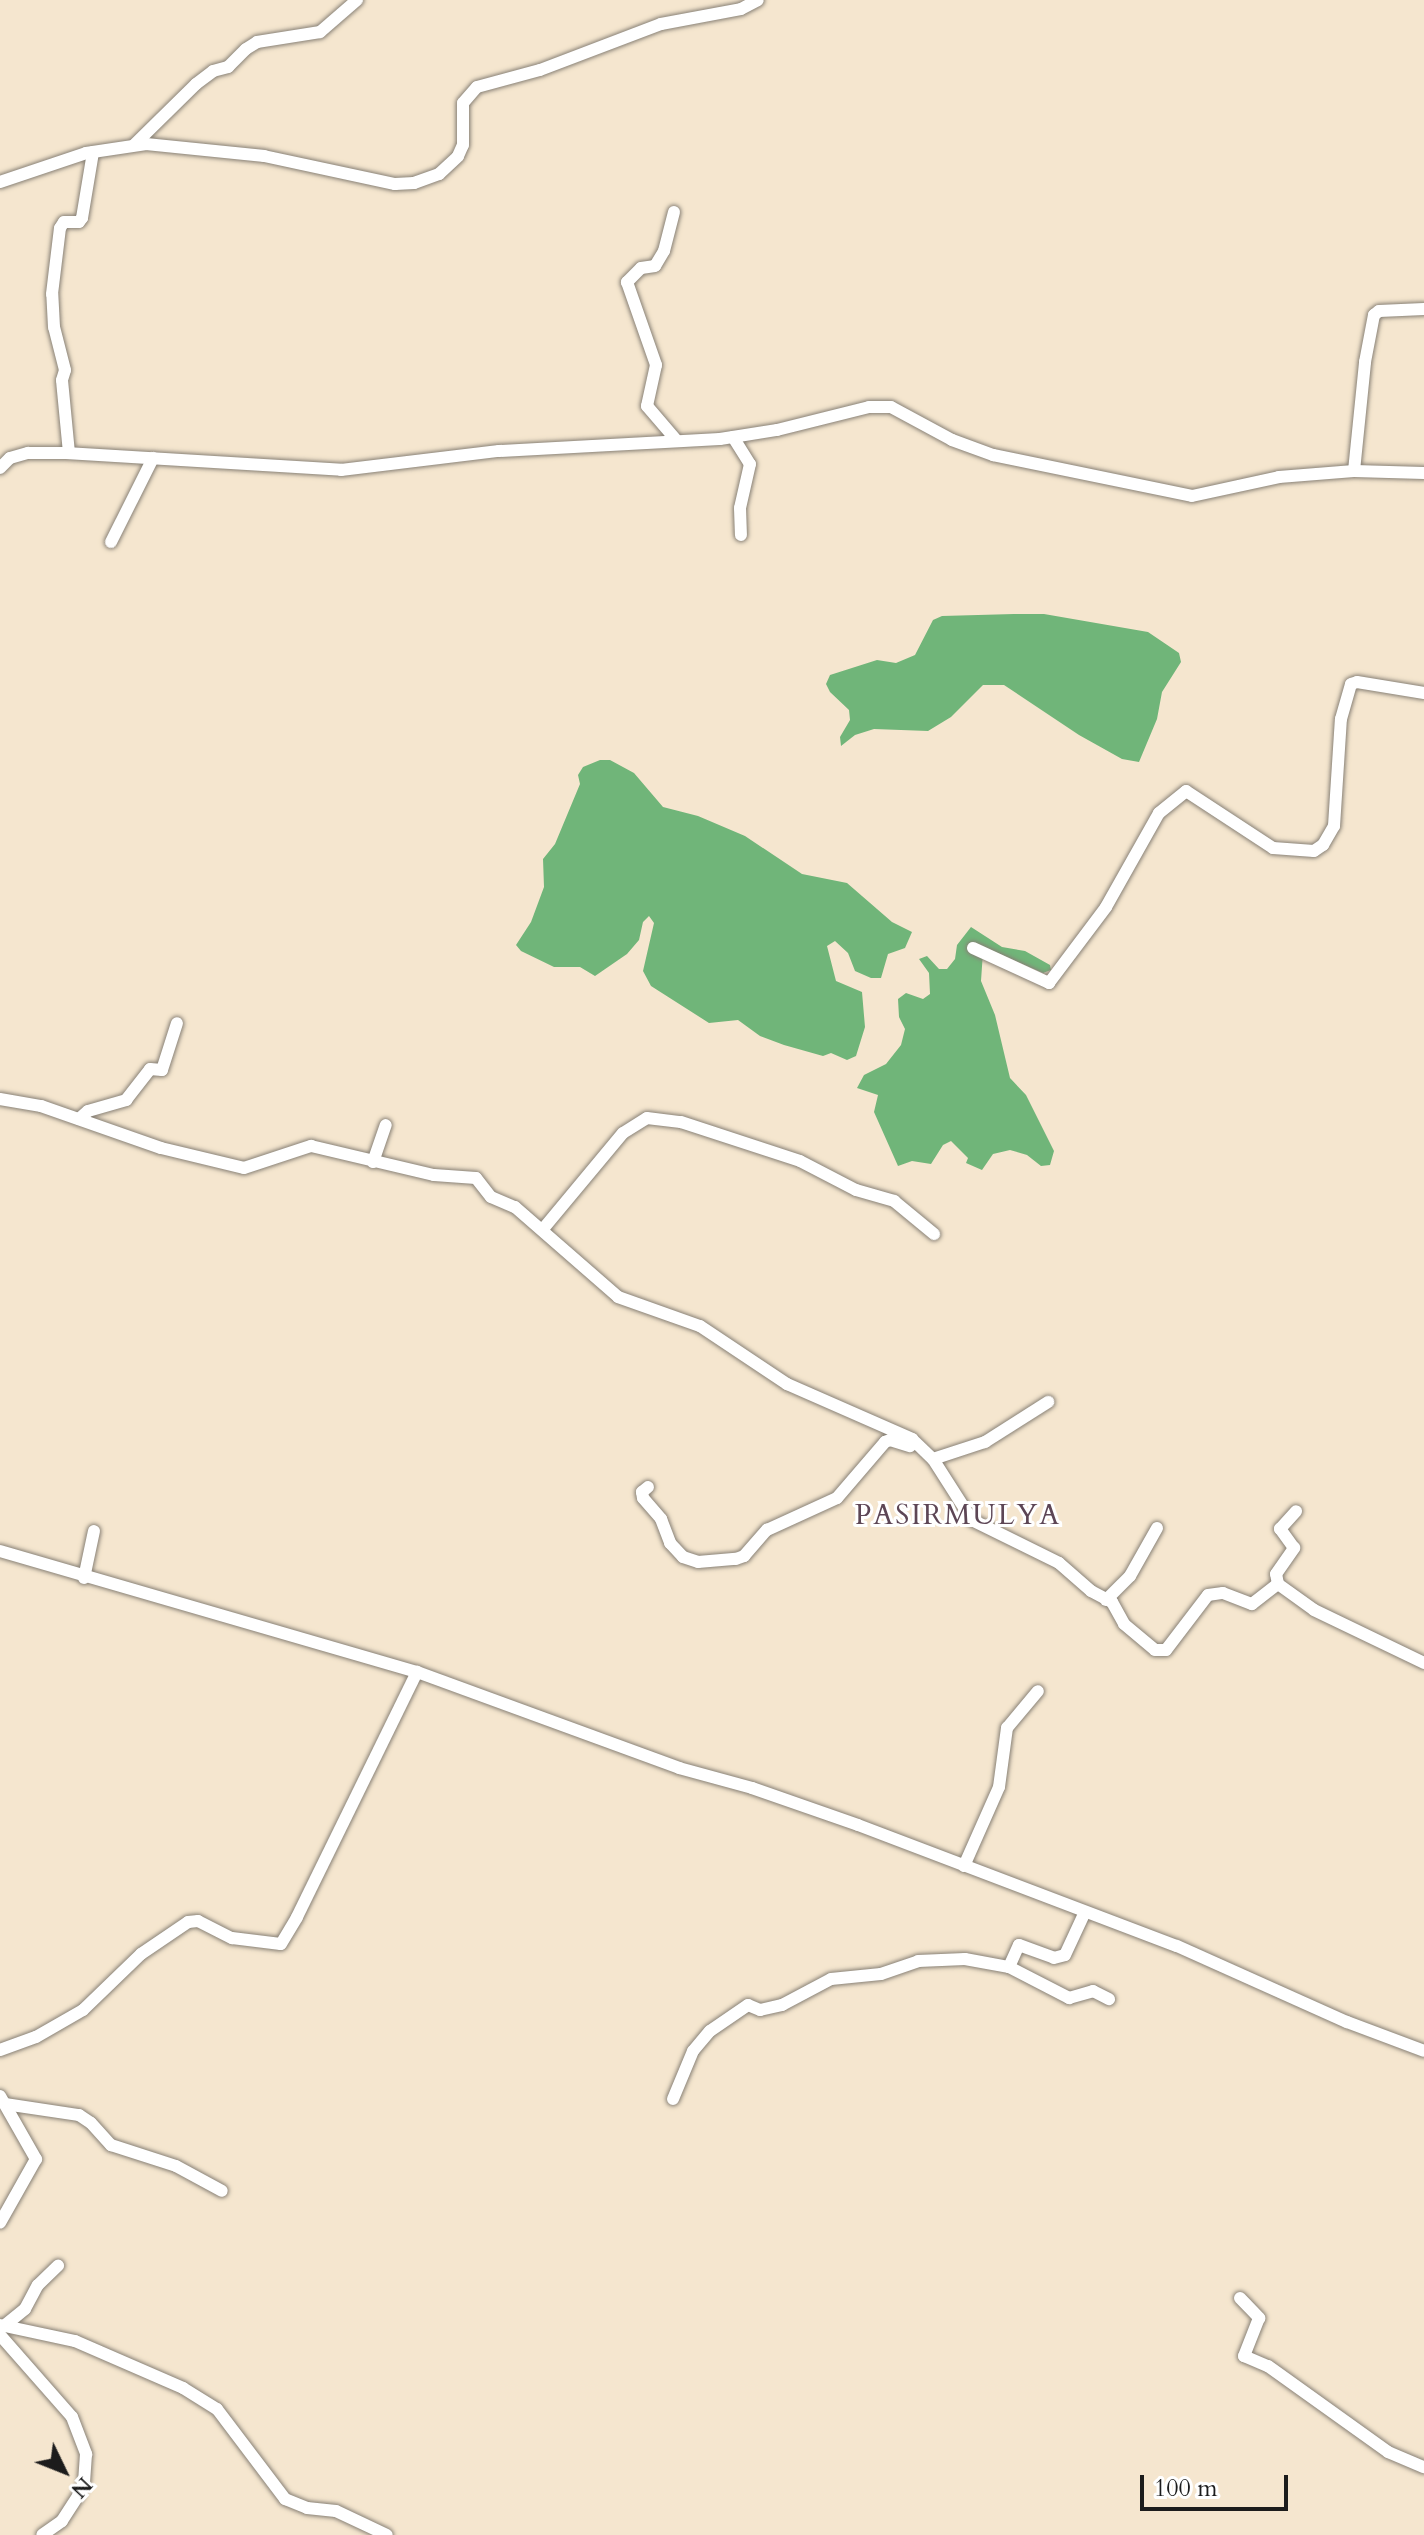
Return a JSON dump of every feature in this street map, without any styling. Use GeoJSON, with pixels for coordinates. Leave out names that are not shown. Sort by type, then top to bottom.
{"type":"FeatureCollection","features":[{"type":"Feature","properties":{"kind":"street"},"geometry":{"type":"LineString","coordinates":[[134,145],[196,84],[213,71],[228,67],[246,49],[257,42],[320,32],[357,0]]}},
{"type":"Feature","properties":{"kind":"street"},"geometry":{"type":"LineString","coordinates":[[0,182],[93,152],[134,145],[235,152],[395,184],[414,183],[439,174],[458,156],[463,145],[463,103],[477,87],[540,70],[661,24],[741,9],[758,0]]}},
{"type":"Feature","properties":{"kind":"street"},"geometry":{"type":"LineString","coordinates":[[69,453],[62,380],[65,370],[54,327],[53,284],[60,228],[64,222],[79,222],[82,218],[93,152]]}},
{"type":"Feature","properties":{"kind":"street"},"geometry":{"type":"LineString","coordinates":[[674,212],[665,248],[655,266],[641,268],[627,282],[656,365],[647,406],[677,441]]}},
{"type":"Feature","properties":{"kind":"street"},"geometry":{"type":"LineString","coordinates":[[1354,471],[1365,362],[1374,315],[1379,311],[1424,309]]}},
{"type":"Feature","properties":{"kind":"street"},"geometry":{"type":"LineString","coordinates":[[0,468],[10,458],[28,453],[69,453],[341,470],[499,451],[733,437],[777,430],[858,409],[891,407],[952,440],[993,455],[1192,496],[1279,477],[1354,471],[1424,471]]}},
{"type":"Feature","properties":{"kind":"street"},"geometry":{"type":"LineString","coordinates":[[733,437],[750,464],[740,508],[741,535]]}},
{"type":"Feature","properties":{"kind":"street"},"geometry":{"type":"LineString","coordinates":[[111,542],[153,458]]}},
{"type":"Feature","properties":{"kind":"street"},"geometry":{"type":"LineString","coordinates":[[973,948],[1049,983],[1106,907],[1159,813],[1186,791],[1273,848],[1314,851],[1330,836],[1334,826],[1341,719],[1351,684],[1357,682],[1424,693]]}},
{"type":"Feature","properties":{"kind":"street"},"geometry":{"type":"LineString","coordinates":[[79,1119],[88,1111],[126,1100],[150,1069],[162,1070],[177,1023]]}},
{"type":"Feature","properties":{"kind":"street"},"geometry":{"type":"LineString","coordinates":[[0,1099],[79,1119],[161,1148],[244,1168],[311,1146],[434,1175],[476,1178],[491,1197],[513,1204],[618,1297],[700,1326],[787,1384],[912,1439],[929,1454],[972,1520],[1038,1550],[1106,1600],[1135,1635],[1160,1653],[1208,1595],[1223,1593],[1252,1604],[1278,1584]]}},
{"type":"Feature","properties":{"kind":"street"},"geometry":{"type":"LineString","coordinates":[[543,1229],[623,1133],[647,1118],[681,1122],[800,1161],[856,1190],[894,1201],[934,1234]]}},
{"type":"Feature","properties":{"kind":"street"},"geometry":{"type":"LineString","coordinates":[[373,1162],[386,1125]]}},
{"type":"Feature","properties":{"kind":"street"},"geometry":{"type":"LineString","coordinates":[[648,1487],[642,1494],[661,1519],[670,1543],[683,1557],[698,1562],[736,1559],[744,1556],[767,1530],[837,1498],[885,1442],[890,1440],[929,1454],[985,1442],[1048,1402]]}},
{"type":"Feature","properties":{"kind":"street"},"geometry":{"type":"LineString","coordinates":[[1296,1511],[1280,1529],[1294,1548],[1276,1574],[1278,1584],[1314,1610],[1424,1663]]}},
{"type":"Feature","properties":{"kind":"street"},"geometry":{"type":"LineString","coordinates":[[1106,1600],[1130,1576],[1157,1528]]}},
{"type":"Feature","properties":{"kind":"street"},"geometry":{"type":"LineString","coordinates":[[84,1578],[94,1531]]}},
{"type":"Feature","properties":{"kind":"street"},"geometry":{"type":"LineString","coordinates":[[0,1551],[84,1578],[417,1672],[679,1768],[752,1788],[858,1825],[1191,1952],[1347,2022],[1424,2051]]}},
{"type":"Feature","properties":{"kind":"street"},"geometry":{"type":"LineString","coordinates":[[0,2050],[36,2037],[83,2010],[141,1954],[188,1922],[198,1921],[232,1938],[281,1944],[417,1672]]}},
{"type":"Feature","properties":{"kind":"street"},"geometry":{"type":"LineString","coordinates":[[964,1866],[999,1787],[1007,1728],[1038,1691]]}},
{"type":"Feature","properties":{"kind":"street"},"geometry":{"type":"LineString","coordinates":[[1009,1967],[1019,1945],[1054,1958],[1062,1957],[1085,1912]]}},
{"type":"Feature","properties":{"kind":"street"},"geometry":{"type":"LineString","coordinates":[[673,2099],[701,2038],[748,2005],[768,2009],[797,1999],[831,1979],[881,1974],[918,1961],[965,1959],[1009,1967],[1069,1998],[1093,1991],[1109,1999]]}},
{"type":"Feature","properties":{"kind":"street"},"geometry":{"type":"LineString","coordinates":[[3,2100],[79,2115],[111,2145],[176,2166],[222,2191]]}},
{"type":"Feature","properties":{"kind":"street"},"geometry":{"type":"LineString","coordinates":[[1,2219],[36,2159],[3,2100]]}},
{"type":"Feature","properties":{"kind":"street"},"geometry":{"type":"LineString","coordinates":[[1,2329],[25,2309],[38,2285],[58,2266]]}},
{"type":"Feature","properties":{"kind":"street"},"geometry":{"type":"LineString","coordinates":[[1240,2298],[1259,2318],[1250,2333],[1252,2338],[1244,2356],[1268,2366],[1377,2445],[1424,2467]]}},
{"type":"Feature","properties":{"kind":"street"},"geometry":{"type":"LineString","coordinates":[[1,2329],[72,2417],[86,2454],[84,2483],[78,2496],[62,2521],[42,2535]]}},
{"type":"Feature","properties":{"kind":"street"},"geometry":{"type":"LineString","coordinates":[[1,2329],[75,2341],[183,2388],[217,2409],[242,2440],[266,2478],[285,2499],[307,2508],[336,2511],[387,2535]]}},
{"type":"Feature","properties":{"kind":"green space"},"geometry":{"type":"Polygon","coordinates":[[[1044,614],[1148,632],[1179,653],[1181,662],[1162,692],[1157,719],[1139,762],[1122,759],[1079,735],[1004,685],[983,685],[951,717],[928,731],[874,729],[855,735],[841,746],[840,737],[850,720],[849,710],[830,692],[826,684],[830,675],[877,660],[896,663],[915,655],[933,620],[942,616],[1044,614]]]}},
{"type":"Feature","properties":{"kind":"green space"},"geometry":{"type":"Polygon","coordinates":[[[600,760],[610,760],[634,773],[663,807],[698,816],[745,836],[802,874],[847,883],[892,922],[912,932],[905,948],[888,954],[881,978],[871,978],[855,971],[848,953],[835,941],[827,946],[836,981],[862,992],[865,1027],[856,1056],[847,1060],[831,1053],[823,1056],[784,1045],[760,1036],[738,1020],[709,1023],[651,986],[643,971],[654,923],[649,916],[643,922],[639,940],[627,954],[595,976],[580,967],[554,967],[521,951],[516,945],[531,922],[544,887],[543,859],[555,844],[580,784],[578,775],[583,767],[600,760]]]}},
{"type":"Feature","properties":{"kind":"green space"},"geometry":{"type":"Polygon","coordinates":[[[971,927],[1002,947],[1025,951],[1050,965],[1051,970],[1043,973],[988,949],[983,952],[981,981],[995,1015],[1010,1078],[1026,1095],[1054,1151],[1050,1165],[1041,1166],[1027,1155],[1010,1150],[993,1154],[982,1170],[966,1163],[968,1158],[951,1141],[943,1145],[931,1164],[912,1161],[898,1166],[874,1112],[878,1095],[857,1088],[864,1075],[886,1064],[901,1045],[905,1029],[899,1017],[898,999],[906,993],[923,999],[930,994],[929,973],[919,959],[927,956],[939,969],[947,969],[955,959],[957,945],[971,927]]]}},
{"type":"Feature","properties":{"kind":"district","name":"PASIRMULYA"},"geometry":{"type":"Point","coordinates":[958,1515]}}]}
